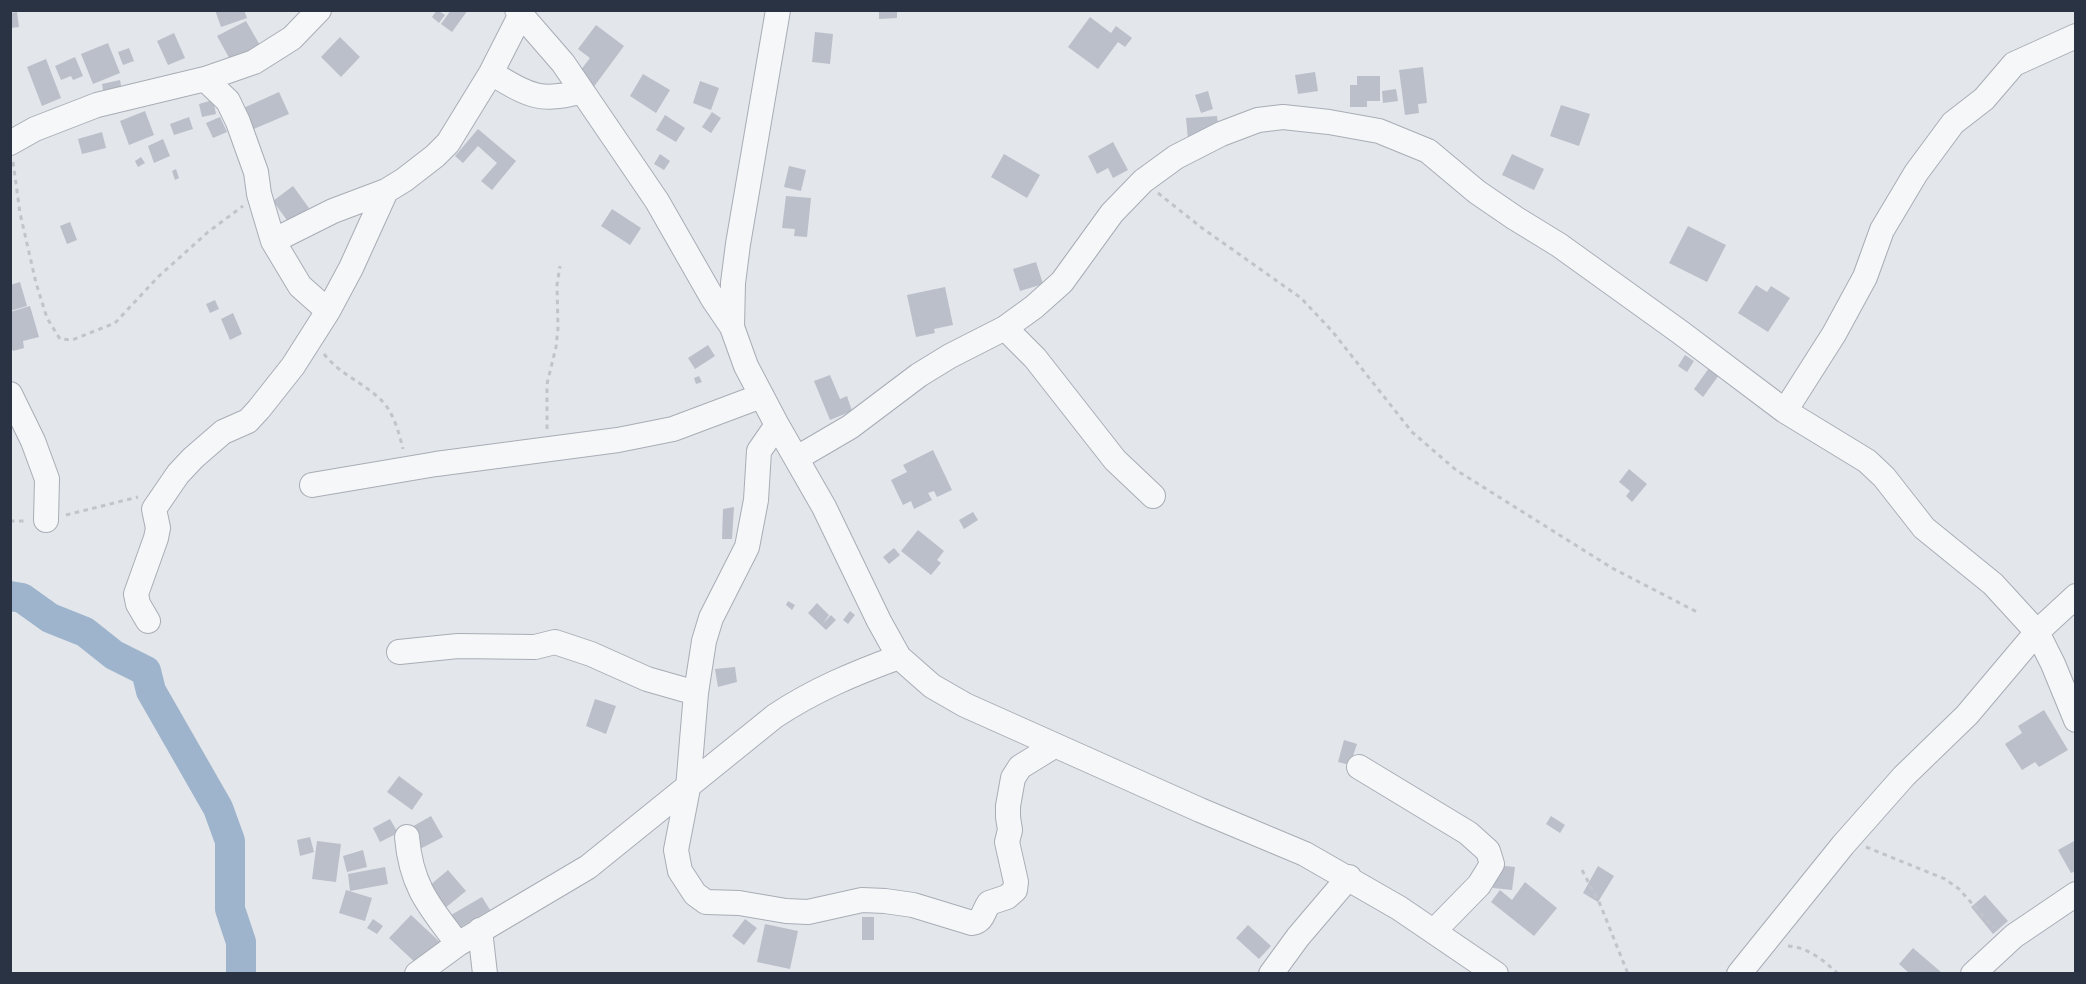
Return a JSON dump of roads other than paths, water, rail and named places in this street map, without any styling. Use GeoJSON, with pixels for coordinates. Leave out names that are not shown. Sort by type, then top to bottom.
{"type":"FeatureCollection","features":[{"type":"Feature","properties":{"kind":"street"},"geometry":{"type":"LineString","coordinates":[[11,151],[35,129],[97,105],[206,79],[254,62],[292,39],[319,10]]}},
{"type":"Feature","properties":{"kind":"street"},"geometry":{"type":"LineString","coordinates":[[732,327],[733,283],[738,244],[778,10]]}},
{"type":"Feature","properties":{"kind":"street"},"geometry":{"type":"LineString","coordinates":[[273,242],[333,211],[386,191],[435,156],[448,143],[491,73],[519,12],[563,63],[657,201],[713,299],[732,327],[746,366],[761,396],[824,507],[898,657],[932,686],[965,705],[1200,810],[1305,854],[1349,877],[1496,974]]}},
{"type":"Feature","properties":{"kind":"street"},"geometry":{"type":"LineString","coordinates":[[1785,411],[1834,334],[1865,278],[1882,230],[1916,173],[1953,123],[1984,99],[2014,64],[2076,36]]}},
{"type":"Feature","properties":{"kind":"street"},"geometry":{"type":"LineString","coordinates":[[491,73],[533,96],[556,98],[582,91]]}},
{"type":"Feature","properties":{"kind":"street"},"geometry":{"type":"LineString","coordinates":[[206,79],[228,101],[238,122],[256,172],[273,242],[322,320]]}},
{"type":"Feature","properties":{"kind":"street"},"geometry":{"type":"LineString","coordinates":[[797,458],[850,427],[927,370],[1005,328],[1034,307],[1062,282],[1112,213],[1143,181],[1176,157],[1221,134],[1258,120],[1283,117],[1379,131],[1428,151],[1477,192],[1559,245],[1785,411],[1868,461],[1884,477],[1924,528],[1994,584],[2037,632],[2076,720]]}},
{"type":"Feature","properties":{"kind":"street"},"geometry":{"type":"LineString","coordinates":[[148,621],[138,604],[136,594],[156,538],[158,528],[154,509],[178,474],[211,441],[223,432],[248,420],[260,409],[293,366],[351,268],[386,191]]}},
{"type":"Feature","properties":{"kind":"street"},"geometry":{"type":"LineString","coordinates":[[1005,328],[1035,358],[1115,460],[1153,496]]}},
{"type":"Feature","properties":{"kind":"street"},"geometry":{"type":"LineString","coordinates":[[10,394],[33,441],[47,479],[46,520]]}},
{"type":"Feature","properties":{"kind":"street"},"geometry":{"type":"LineString","coordinates":[[312,485],[408,469],[618,440],[673,429],[761,396]]}},
{"type":"Feature","properties":{"kind":"street"},"geometry":{"type":"LineString","coordinates":[[777,425],[759,451],[756,500],[747,547],[711,618],[704,641],[696,693],[688,788],[676,850],[680,871],[695,894],[706,902],[739,903],[786,911],[808,912],[862,900],[885,901],[913,905],[972,923],[977,922],[982,918],[989,903],[1007,897],[1015,890],[1016,882],[1007,842],[1010,830],[1008,806],[1013,778],[1020,767],[1054,746]]}},
{"type":"Feature","properties":{"kind":"street"},"geometry":{"type":"LineString","coordinates":[[1738,974],[1843,845],[1904,776],[1967,715],[2037,632],[2076,596]]}},
{"type":"Feature","properties":{"kind":"street"},"geometry":{"type":"LineString","coordinates":[[399,652],[458,646],[535,647],[555,642],[591,654],[647,680],[696,693]]}},
{"type":"Feature","properties":{"kind":"street"},"geometry":{"type":"LineString","coordinates":[[417,974],[480,930],[588,867],[775,716],[803,697],[837,680],[898,657]]}},
{"type":"Feature","properties":{"kind":"street"},"geometry":{"type":"LineString","coordinates":[[1359,768],[1468,833],[1488,851],[1492,864],[1479,885],[1434,931]]}},
{"type":"Feature","properties":{"kind":"street"},"geometry":{"type":"LineString","coordinates":[[407,837],[409,857],[418,887],[429,906],[458,944]]}},
{"type":"Feature","properties":{"kind":"street"},"geometry":{"type":"LineString","coordinates":[[1271,974],[1298,936],[1349,877]]}},
{"type":"Feature","properties":{"kind":"street"},"geometry":{"type":"LineString","coordinates":[[1973,974],[2007,943],[2076,894]]}},
{"type":"Feature","properties":{"kind":"street"},"geometry":{"type":"LineString","coordinates":[[480,930],[484,974]]}},
{"type":"Feature","properties":{"kind":"waterway"},"geometry":{"type":"LineString","coordinates":[[10,596],[22,598],[50,618],[85,632],[114,655],[146,671],[151,691],[218,808],[230,841],[230,909],[241,942],[241,974]]}}]}
